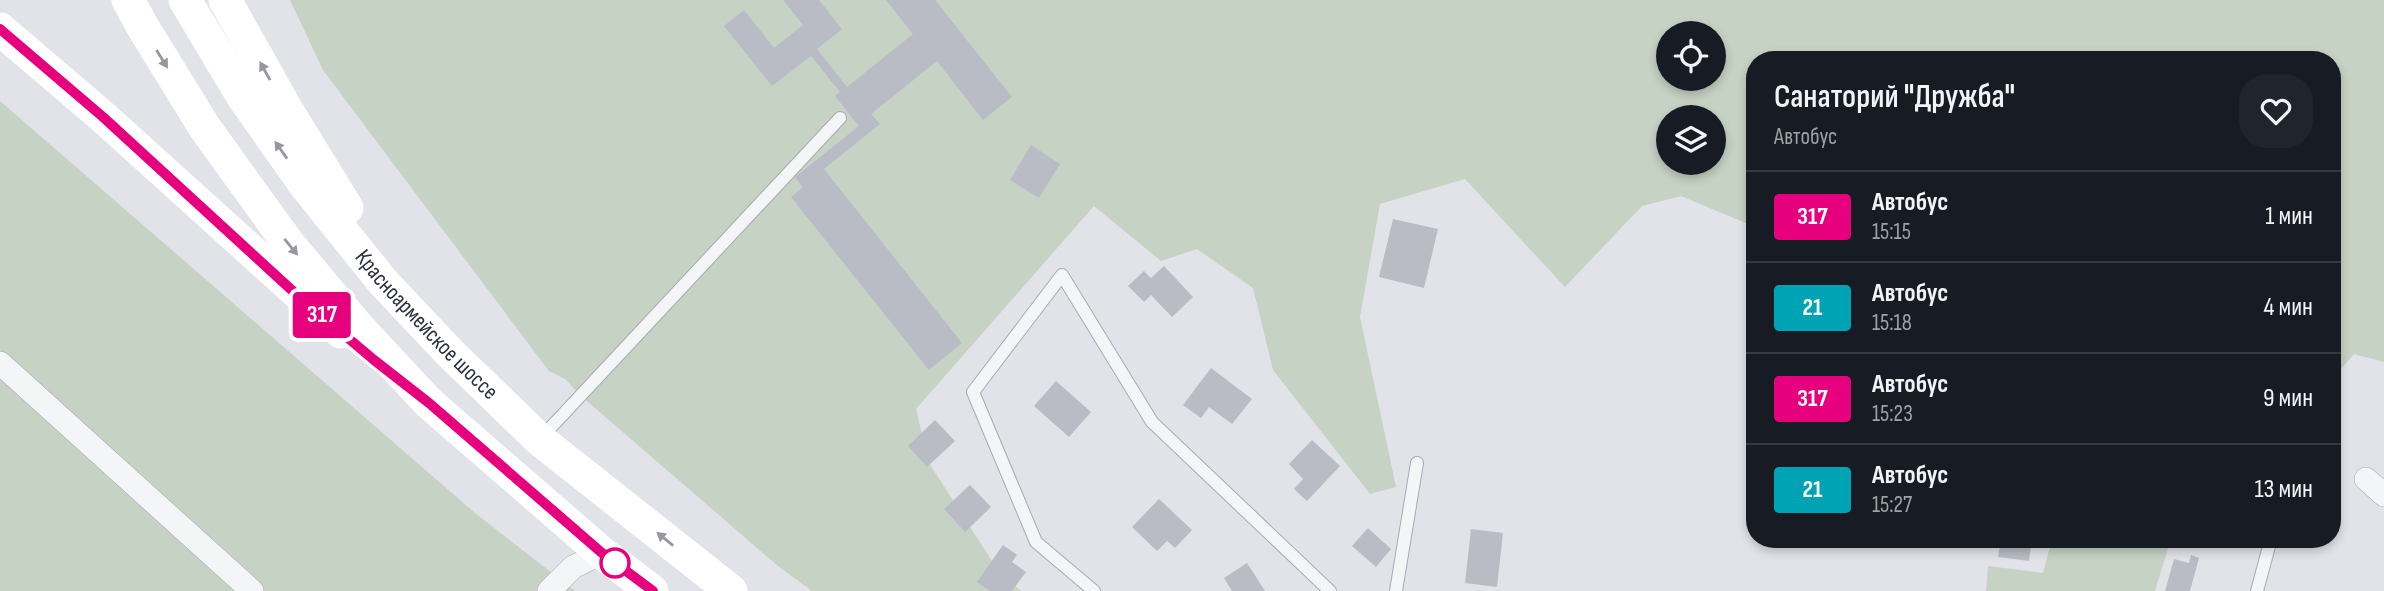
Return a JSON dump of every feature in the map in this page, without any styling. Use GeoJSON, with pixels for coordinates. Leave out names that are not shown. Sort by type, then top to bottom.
{"type":"FeatureCollection","features":[{"type":"Feature","properties":{"kind":"main road"},"geometry":{"type":"LineString","coordinates":[[128,0],[205,128],[288,243],[359,328],[429,403]]}},
{"type":"Feature","properties":{"kind":"main road","name":"Красноармейское шоссе"},"geometry":{"type":"LineString","coordinates":[[185,0],[243,97],[305,185],[383,282],[540,440],[731,591]]}},
{"type":"Feature","properties":{"kind":"main road"},"geometry":{"type":"LineString","coordinates":[[225,0],[288,112],[359,228],[450,352]]}},
{"type":"Feature","properties":{"kind":"main road"},"geometry":{"type":"LineString","coordinates":[[0,29],[103,117],[296,294],[429,403],[602,553],[652,591]]}},
{"type":"Feature","properties":{"kind":"street"},"geometry":{"type":"LineString","coordinates":[[0,363],[252,591]]}},
{"type":"Feature","properties":{"kind":"street"},"geometry":{"type":"LineString","coordinates":[[2366,479],[2384,495]]}},
{"type":"Feature","properties":{"kind":"street"},"geometry":{"type":"LineString","coordinates":[[549,591],[573,567],[602,553]]}},
{"type":"Feature","properties":{"kind":"lane"},"geometry":{"type":"LineString","coordinates":[[540,440],[839,118]]}},
{"type":"Feature","properties":{"kind":"lane"},"geometry":{"type":"LineString","coordinates":[[1094,591],[1036,542],[973,392],[1062,275],[1152,422],[1330,591]]}},
{"type":"Feature","properties":{"kind":"lane"},"geometry":{"type":"LineString","coordinates":[[1396,591],[1417,464]]}},
{"type":"Feature","properties":{"kind":"lane"},"geometry":{"type":"LineString","coordinates":[[2257,591],[2269,548]]}},
{"type":"Feature","properties":{"kind":"green space"},"geometry":{"type":"Polygon","coordinates":[[[290,0],[2384,0],[2384,362],[2354,354],[2341,369],[2341,51],[1746,51],[1746,223],[1681,196],[1642,206],[1565,287],[1465,179],[1380,204],[1360,317],[1396,487],[1370,494],[1273,370],[1253,288],[1197,249],[1161,261],[1094,206],[916,409],[929,463],[999,572],[1021,591],[812,591],[778,566],[581,396],[565,379],[549,371],[323,70],[290,0]]]}},
{"type":"Feature","properties":{"kind":"green space"},"geometry":{"type":"Polygon","coordinates":[[[0,101],[475,513],[575,591],[0,591],[0,101]]]}},
{"type":"Feature","properties":{"kind":"green space"},"geometry":{"type":"Polygon","coordinates":[[[2050,548],[2168,548],[2155,591],[1986,591],[1988,566],[2043,573],[2050,548]]]}},
{"type":"Feature","properties":{"kind":"building"},"geometry":{"type":"Polygon","coordinates":[[[783,0],[819,0],[842,29],[817,49],[847,87],[913,34],[886,0],[935,0],[1012,97],[983,120],[937,61],[871,114],[880,124],[824,169],[962,343],[929,370],[791,197],[803,187],[795,177],[859,126],[835,96],[840,92],[811,56],[772,86],[724,26],[744,10],[774,48],[803,25],[783,0]]]}},
{"type":"Feature","properties":{"kind":"building"},"geometry":{"type":"Polygon","coordinates":[[[1031,145],[1060,164],[1039,198],[1010,180],[1031,145]]]}},
{"type":"Feature","properties":{"kind":"building"},"geometry":{"type":"Polygon","coordinates":[[[1393,219],[1438,229],[1424,288],[1379,277],[1393,219]]]}},
{"type":"Feature","properties":{"kind":"building"},"geometry":{"type":"Polygon","coordinates":[[[1164,266],[1193,297],[1172,317],[1151,295],[1144,302],[1128,286],[1144,271],[1151,278],[1164,266]]]}},
{"type":"Feature","properties":{"kind":"building"},"geometry":{"type":"Polygon","coordinates":[[[1211,368],[1252,399],[1232,424],[1209,407],[1201,418],[1183,405],[1211,368]]]}},
{"type":"Feature","properties":{"kind":"building"},"geometry":{"type":"Polygon","coordinates":[[[1056,381],[1091,412],[1069,437],[1034,406],[1056,381]]]}},
{"type":"Feature","properties":{"kind":"building"},"geometry":{"type":"Polygon","coordinates":[[[935,420],[955,441],[927,467],[908,446],[935,420]]]}},
{"type":"Feature","properties":{"kind":"building"},"geometry":{"type":"Polygon","coordinates":[[[1312,440],[1340,466],[1307,501],[1294,489],[1303,479],[1289,464],[1312,440]]]}},
{"type":"Feature","properties":{"kind":"building"},"geometry":{"type":"Polygon","coordinates":[[[970,485],[991,507],[965,532],[944,509],[970,485]]]}},
{"type":"Feature","properties":{"kind":"building"},"geometry":{"type":"Polygon","coordinates":[[[1159,499],[1192,530],[1175,548],[1167,541],[1157,551],[1132,527],[1159,499]]]}},
{"type":"Feature","properties":{"kind":"building"},"geometry":{"type":"Polygon","coordinates":[[[1368,528],[1391,549],[1376,567],[1352,546],[1368,528]]]}},
{"type":"Feature","properties":{"kind":"building"},"geometry":{"type":"Polygon","coordinates":[[[1471,529],[1503,533],[1497,587],[1465,583],[1471,529]]]}},
{"type":"Feature","properties":{"kind":"building"},"geometry":{"type":"Polygon","coordinates":[[[1003,545],[1017,555],[1012,562],[1026,572],[1012,591],[990,591],[977,582],[1003,545]]]}},
{"type":"Feature","properties":{"kind":"building"},"geometry":{"type":"Polygon","coordinates":[[[2000,548],[2031,548],[2029,561],[1998,557],[2000,548]]]}},
{"type":"Feature","properties":{"kind":"building"},"geometry":{"type":"Polygon","coordinates":[[[2191,555],[2199,558],[2190,591],[2165,591],[2174,559],[2189,563],[2191,555]]]}},
{"type":"Feature","properties":{"kind":"building"},"geometry":{"type":"Polygon","coordinates":[[[1247,563],[1265,591],[1232,591],[1224,578],[1247,563]]]}},
{"type":"Feature","properties":{"kind":"bus line","name":"317"},"geometry":{"type":"LineString","coordinates":[[0,29],[103,117],[296,294],[429,403],[602,553],[653,591]]}}]}
